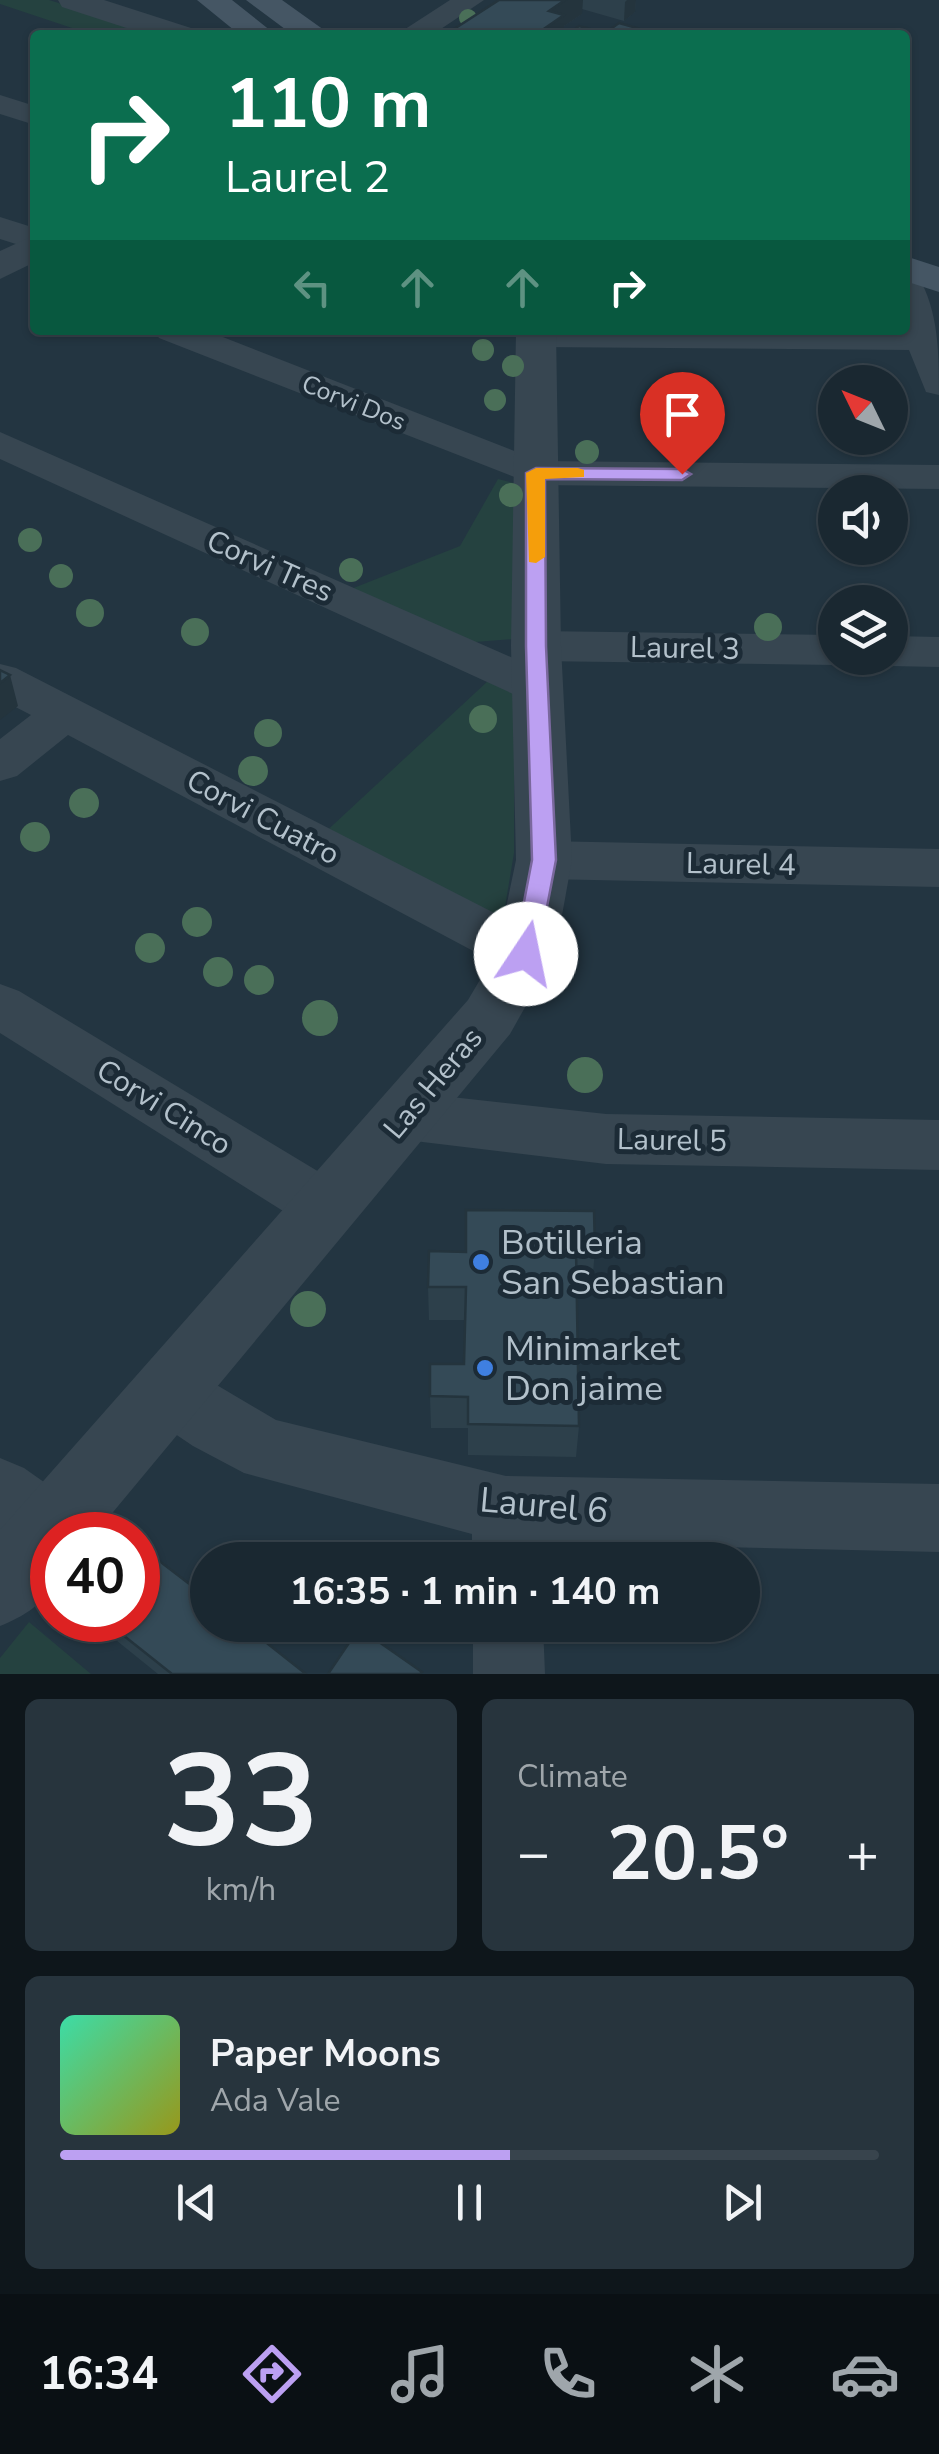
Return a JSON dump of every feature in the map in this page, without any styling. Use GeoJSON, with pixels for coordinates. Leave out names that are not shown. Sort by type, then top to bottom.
{"type":"FeatureCollection","features":[{"type":"Feature","properties":{"kind":"main road"},"geometry":{"type":"LineString","coordinates":[[212,0],[253,30]]}},
{"type":"Feature","properties":{"kind":"main road"},"geometry":{"type":"LineString","coordinates":[[261,0],[307,30]]}},
{"type":"Feature","properties":{"kind":"main road"},"geometry":{"type":"LineString","coordinates":[[910,270],[939,280]]}},
{"type":"Feature","properties":{"kind":"street"},"geometry":{"type":"LineString","coordinates":[[73,0],[165,30]]}},
{"type":"Feature","properties":{"kind":"street"},"geometry":{"type":"LineString","coordinates":[[419,30],[470,0]]}},
{"type":"Feature","properties":{"kind":"street"},"geometry":{"type":"LineString","coordinates":[[0,104],[30,114]]}},
{"type":"Feature","properties":{"kind":"street"},"geometry":{"type":"LineString","coordinates":[[910,298],[939,384]]}},
{"type":"Feature","properties":{"kind":"street","name":"Corvi Dos"},"geometry":{"type":"LineString","coordinates":[[185,335],[536,473]]}},
{"type":"Feature","properties":{"kind":"street","name":"Las Heras"},"geometry":{"type":"LineString","coordinates":[[0,1588],[25,1510],[170,1393],[489,1017],[526,954],[544,860],[538,667],[537,335]]}},
{"type":"Feature","properties":{"kind":"street"},"geometry":{"type":"LineString","coordinates":[[666,335],[925,339]]}},
{"type":"Feature","properties":{"kind":"street","name":"Corvi Tres"},"geometry":{"type":"LineString","coordinates":[[0,444],[538,667]]}},
{"type":"Feature","properties":{"kind":"street"},"geometry":{"type":"LineString","coordinates":[[536,473],[939,477]]}},
{"type":"Feature","properties":{"kind":"street","name":"Laurel 3"},"geometry":{"type":"LineString","coordinates":[[538,667],[818,651]]}},
{"type":"Feature","properties":{"kind":"street"},"geometry":{"type":"LineString","coordinates":[[908,651],[939,652]]}},
{"type":"Feature","properties":{"kind":"street","name":"Corvi Cuatro"},"geometry":{"type":"LineString","coordinates":[[0,679],[526,954]]}},
{"type":"Feature","properties":{"kind":"street"},"geometry":{"type":"LineString","coordinates":[[0,764],[64,714]]}},
{"type":"Feature","properties":{"kind":"street","name":"Laurel 4"},"geometry":{"type":"LineString","coordinates":[[544,860],[939,868]]}},
{"type":"Feature","properties":{"kind":"street","name":"Corvi Cinco"},"geometry":{"type":"LineString","coordinates":[[0,1006],[328,1208]]}},
{"type":"Feature","properties":{"kind":"street","name":"Laurel 5"},"geometry":{"type":"LineString","coordinates":[[406,1116],[606,1139],[939,1146]]}},
{"type":"Feature","properties":{"kind":"street","name":"Laurel 6"},"geometry":{"type":"LineString","coordinates":[[170,1393],[216,1424],[268,1450],[506,1534],[939,1518]]}},
{"type":"Feature","properties":{"kind":"street"},"geometry":{"type":"LineString","coordinates":[[508,1642],[508,1674]]}},
{"type":"Feature","properties":{"kind":"green space"},"geometry":{"type":"Polygon","coordinates":[[[0,0],[49,0],[146,30],[78,30],[0,4],[0,0]]]}},
{"type":"Feature","properties":{"kind":"green space"},"geometry":{"type":"Polygon","coordinates":[[[498,479],[525,486],[514,639],[475,642],[351,589],[460,546],[498,479]]]}},
{"type":"Feature","properties":{"kind":"green space"},"geometry":{"type":"Polygon","coordinates":[[[489,680],[514,691],[514,853],[504,913],[477,918],[319,838],[489,680]]]}},
{"type":"Feature","properties":{"kind":"green space"},"geometry":{"type":"Polygon","coordinates":[[[29,1622],[30,1642],[53,1642],[91,1674],[0,1674],[0,1658],[29,1622]]]}},
{"type":"Feature","properties":{"kind":"building"},"geometry":{"type":"Polygon","coordinates":[[[499,0],[565,0],[549,11],[564,15],[542,30],[453,30],[499,0]]]}},
{"type":"Feature","properties":{"kind":"building"},"geometry":{"type":"Polygon","coordinates":[[[619,23],[637,28],[634,30],[609,30],[619,23]]]}},
{"type":"Feature","properties":{"kind":"building"},"geometry":{"type":"Polygon","coordinates":[[[0,670],[10,675],[0,683],[0,670]]]}},
{"type":"Feature","properties":{"kind":"building"},"geometry":{"type":"Polygon","coordinates":[[[466,1210],[594,1211],[595,1250],[576,1249],[579,1426],[468,1424],[468,1397],[430,1396],[430,1364],[464,1364],[466,1287],[428,1287],[429,1251],[466,1252],[466,1210]]]}},
{"type":"Feature","properties":{"kind":"building"},"geometry":{"type":"Polygon","coordinates":[[[160,1561],[190,1584],[190,1642],[266,1642],[306,1674],[172,1674],[132,1642],[160,1642],[160,1561]]]}},
{"type":"Feature","properties":{"kind":"building"},"geometry":{"type":"Polygon","coordinates":[[[350,1642],[379,1642],[422,1672],[420,1674],[328,1674],[350,1642]]]}},
{"type":"Feature","properties":{"kind":"slow traffic"},"geometry":{"type":"LineString","coordinates":[[536,557],[536,473],[578,474]]}},
{"type":"Feature","properties":{"kind":"place","name":"Botilleria San Sebastian"},"geometry":{"type":"Point","coordinates":[481,1262]}},
{"type":"Feature","properties":{"kind":"place","name":"Minimarket Don jaime"},"geometry":{"type":"Point","coordinates":[485,1368]}},
{"type":"Feature","properties":{"kind":"route"},"geometry":{"type":"LineString","coordinates":[[526,954],[544,860],[536,646],[536,473],[682,474]]}}]}
